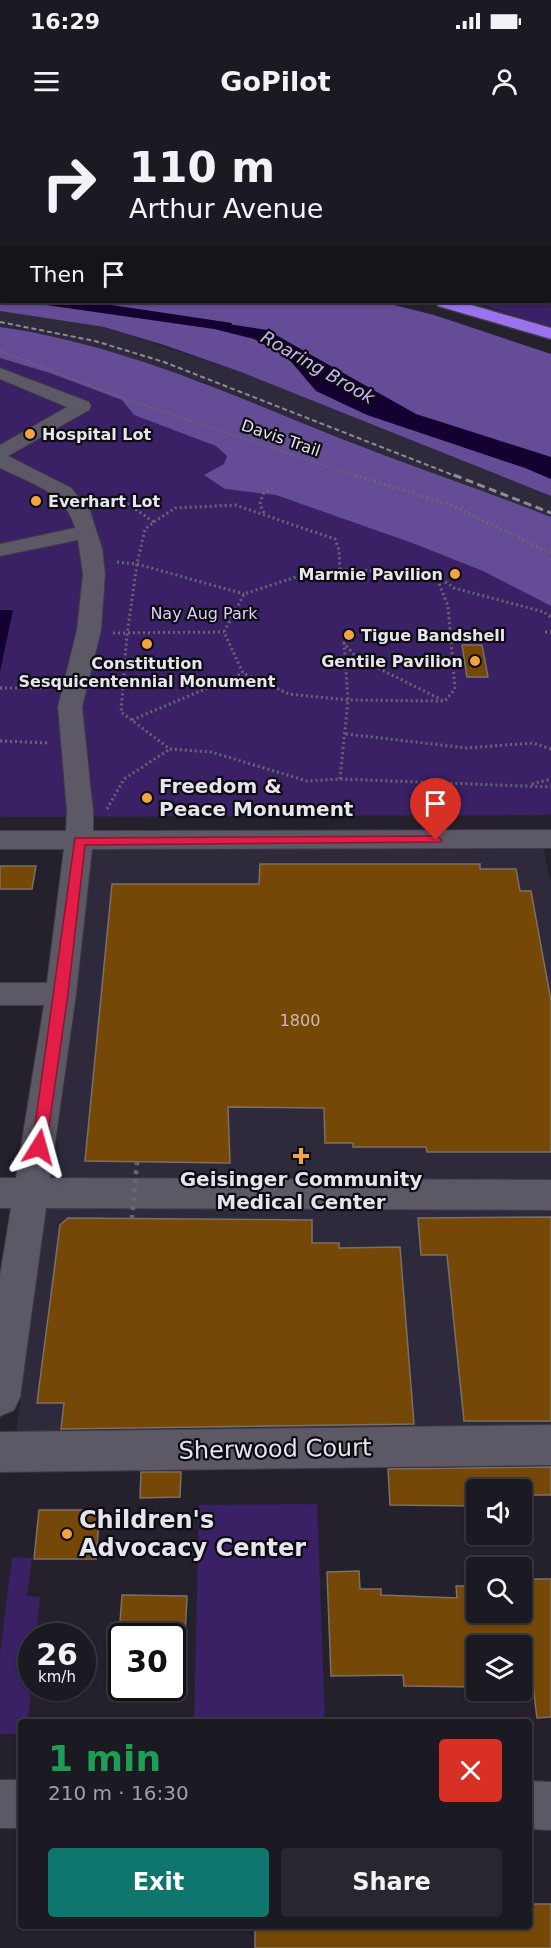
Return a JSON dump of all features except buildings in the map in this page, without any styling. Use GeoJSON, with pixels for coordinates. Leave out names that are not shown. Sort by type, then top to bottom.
{"type":"FeatureCollection","features":[{"type":"Feature","properties":{"kind":"highway"},"geometry":{"type":"LineString","coordinates":[[447,303],[551,334]]}},
{"type":"Feature","properties":{"kind":"highway"},"geometry":{"type":"LineString","coordinates":[[466,303],[551,322]]}},
{"type":"Feature","properties":{"kind":"street"},"geometry":{"type":"LineString","coordinates":[[418,120],[469,120]]}},
{"type":"Feature","properties":{"kind":"street"},"geometry":{"type":"LineString","coordinates":[[0,373],[82,406],[0,453]]}},
{"type":"Feature","properties":{"kind":"street"},"geometry":{"type":"LineString","coordinates":[[0,460],[64,492],[83,521],[94,574],[88,632],[70,707],[84,841],[61,994],[16,1193],[0,1396]]}},
{"type":"Feature","properties":{"kind":"street"},"geometry":{"type":"LineString","coordinates":[[0,482],[22,471]]}},
{"type":"Feature","properties":{"kind":"street"},"geometry":{"type":"LineString","coordinates":[[0,550],[83,521]]}},
{"type":"Feature","properties":{"kind":"street"},"geometry":{"type":"LineString","coordinates":[[0,840],[551,839]]}},
{"type":"Feature","properties":{"kind":"street"},"geometry":{"type":"LineString","coordinates":[[0,994],[61,994]]}},
{"type":"Feature","properties":{"kind":"street"},"geometry":{"type":"LineString","coordinates":[[16,1193],[551,1195]]}},
{"type":"Feature","properties":{"kind":"street","name":"Sherwood Court"},"geometry":{"type":"LineString","coordinates":[[0,1452],[551,1445]]}},
{"type":"Feature","properties":{"kind":"street"},"geometry":{"type":"LineString","coordinates":[[0,1804],[18,1804]]}},
{"type":"Feature","properties":{"kind":"street"},"geometry":{"type":"LineString","coordinates":[[532,1805],[551,1806]]}},
{"type":"Feature","properties":{"kind":"path","name":"Davis Trail"},"geometry":{"type":"LineString","coordinates":[[0,351],[120,397],[328,467],[453,506],[551,553]]}},
{"type":"Feature","properties":{"kind":"path"},"geometry":{"type":"LineString","coordinates":[[265,514],[260,504],[262,494],[272,488]]}},
{"type":"Feature","properties":{"kind":"path"},"geometry":{"type":"LineString","coordinates":[[119,498],[154,522]]}},
{"type":"Feature","properties":{"kind":"path"},"geometry":{"type":"LineString","coordinates":[[340,570],[339,550],[335,539],[235,505],[175,508],[146,529],[136,564],[127,634],[122,712],[170,748],[211,752],[307,781],[340,779],[551,787]]}},
{"type":"Feature","properties":{"kind":"path"},"geometry":{"type":"LineString","coordinates":[[92,560],[136,564],[244,594],[305,574],[340,570],[411,572],[436,576],[454,588],[544,612],[551,617]]}},
{"type":"Feature","properties":{"kind":"path"},"geometry":{"type":"LineString","coordinates":[[224,632],[243,673],[289,694],[348,700],[444,701],[455,690],[448,606],[436,576]]}},
{"type":"Feature","properties":{"kind":"path"},"geometry":{"type":"LineString","coordinates":[[224,632],[244,594]]}},
{"type":"Feature","properties":{"kind":"path"},"geometry":{"type":"LineString","coordinates":[[88,632],[127,634],[224,632]]}},
{"type":"Feature","properties":{"kind":"path"},"geometry":{"type":"LineString","coordinates":[[545,632],[551,632]]}},
{"type":"Feature","properties":{"kind":"path"},"geometry":{"type":"LineString","coordinates":[[340,779],[348,700],[344,643],[356,657],[444,701]]}},
{"type":"Feature","properties":{"kind":"path"},"geometry":{"type":"LineString","coordinates":[[132,720],[243,673]]}},
{"type":"Feature","properties":{"kind":"path"},"geometry":{"type":"LineString","coordinates":[[0,688],[74,687]]}},
{"type":"Feature","properties":{"kind":"path"},"geometry":{"type":"LineString","coordinates":[[346,734],[467,748],[532,743],[551,749]]}},
{"type":"Feature","properties":{"kind":"path"},"geometry":{"type":"LineString","coordinates":[[0,741],[74,743]]}},
{"type":"Feature","properties":{"kind":"path"},"geometry":{"type":"LineString","coordinates":[[84,841],[124,778],[170,748]]}},
{"type":"Feature","properties":{"kind":"path"},"geometry":{"type":"LineString","coordinates":[[526,785],[551,779]]}},
{"type":"Feature","properties":{"kind":"path"},"geometry":{"type":"LineString","coordinates":[[132,1218],[136,1162]]}},
{"type":"Feature","properties":{"kind":"shaded area"},"geometry":{"type":"Polygon","coordinates":[[[0,303],[386,303],[434,315],[551,354],[551,496],[241,372],[164,345],[104,327],[0,311],[0,303]]]}},
{"type":"Feature","properties":{"kind":"shaded area"},"geometry":{"type":"Polygon","coordinates":[[[0,311],[104,327],[241,372],[551,496],[551,517],[361,446],[202,382],[21,330],[0,327],[0,311]]]}},
{"type":"Feature","properties":{"kind":"shaded area"},"geometry":{"type":"Polygon","coordinates":[[[0,327],[88,345],[174,372],[368,449],[551,517],[551,606],[483,571],[415,544],[276,495],[225,489],[204,475],[224,464],[227,456],[216,446],[134,415],[122,400],[50,373],[0,358],[0,327]]]}},
{"type":"Feature","properties":{"kind":"shaded area","name":"Geisinger Community Medical Center"},"geometry":{"type":"Polygon","coordinates":[[[91,845],[543,846],[551,885],[551,1427],[16,1434],[91,845]]]}},
{"type":"Feature","properties":{"kind":"green space"},"geometry":{"type":"Polygon","coordinates":[[[478,303],[551,303],[551,328],[478,303]]]}},
{"type":"Feature","properties":{"kind":"green space","name":"Nay Aug Park"},"geometry":{"type":"Polygon","coordinates":[[[0,331],[551,531],[551,815],[0,817],[0,331]]]}},
{"type":"Feature","properties":{"kind":"green space"},"geometry":{"type":"Polygon","coordinates":[[[317,1504],[325,1719],[194,1719],[199,1505],[317,1504]]]}},
{"type":"Feature","properties":{"kind":"green space"},"geometry":{"type":"Polygon","coordinates":[[[12,1557],[32,1558],[27,1596],[40,1597],[37,1623],[18,1623],[18,1701],[30,1701],[28,1719],[18,1719],[18,1734],[0,1734],[0,1654],[12,1557]]]}},
{"type":"Feature","properties":{"kind":"water"},"geometry":{"type":"Polygon","coordinates":[[[32,303],[89,303],[267,330],[416,414],[551,457],[551,479],[525,468],[367,415],[316,391],[287,357],[254,339],[214,329],[32,303]]]}},
{"type":"Feature","properties":{"kind":"water"},"geometry":{"type":"Polygon","coordinates":[[[0,610],[13,610],[0,672],[0,610]]]}},
{"type":"Feature","properties":{"kind":"waterway","name":"Roaring Brook"},"geometry":{"type":"LineString","coordinates":[[83,303],[230,325]]}},
{"type":"Feature","properties":{"kind":"railway"},"geometry":{"type":"LineString","coordinates":[[0,322],[95,341],[164,362],[458,477]]}},
{"type":"Feature","properties":{"kind":"railway"},"geometry":{"type":"LineString","coordinates":[[454,475],[551,513]]}},
{"type":"Feature","properties":{"kind":"place","name":"Hospital Lot"},"geometry":{"type":"Point","coordinates":[30,434]}},
{"type":"Feature","properties":{"kind":"place","name":"Everhart Lot"},"geometry":{"type":"Point","coordinates":[36,501]}},
{"type":"Feature","properties":{"kind":"place","name":"Marmie Pavilion"},"geometry":{"type":"Point","coordinates":[455,574]}},
{"type":"Feature","properties":{"kind":"place","name":"Tigue Bandshell"},"geometry":{"type":"Point","coordinates":[349,635]}},
{"type":"Feature","properties":{"kind":"place","name":"Constitution Sesquicentennial Monument"},"geometry":{"type":"Point","coordinates":[147,644]}},
{"type":"Feature","properties":{"kind":"place","name":"Gentile Pavilion"},"geometry":{"type":"Point","coordinates":[475,661]}},
{"type":"Feature","properties":{"kind":"place","name":"Freedom & Peace Monument"},"geometry":{"type":"Point","coordinates":[147,798]}},
{"type":"Feature","properties":{"kind":"place","name":"Geisinger Community Medical Center"},"geometry":{"type":"Point","coordinates":[301,1156]}},
{"type":"Feature","properties":{"kind":"place","name":"Children's Advocacy Center"},"geometry":{"type":"Point","coordinates":[67,1534]}},
{"type":"Feature","properties":{"kind":"route"},"geometry":{"type":"LineString","coordinates":[[39,1147],[61,994],[79,841],[436,840]]}}]}
